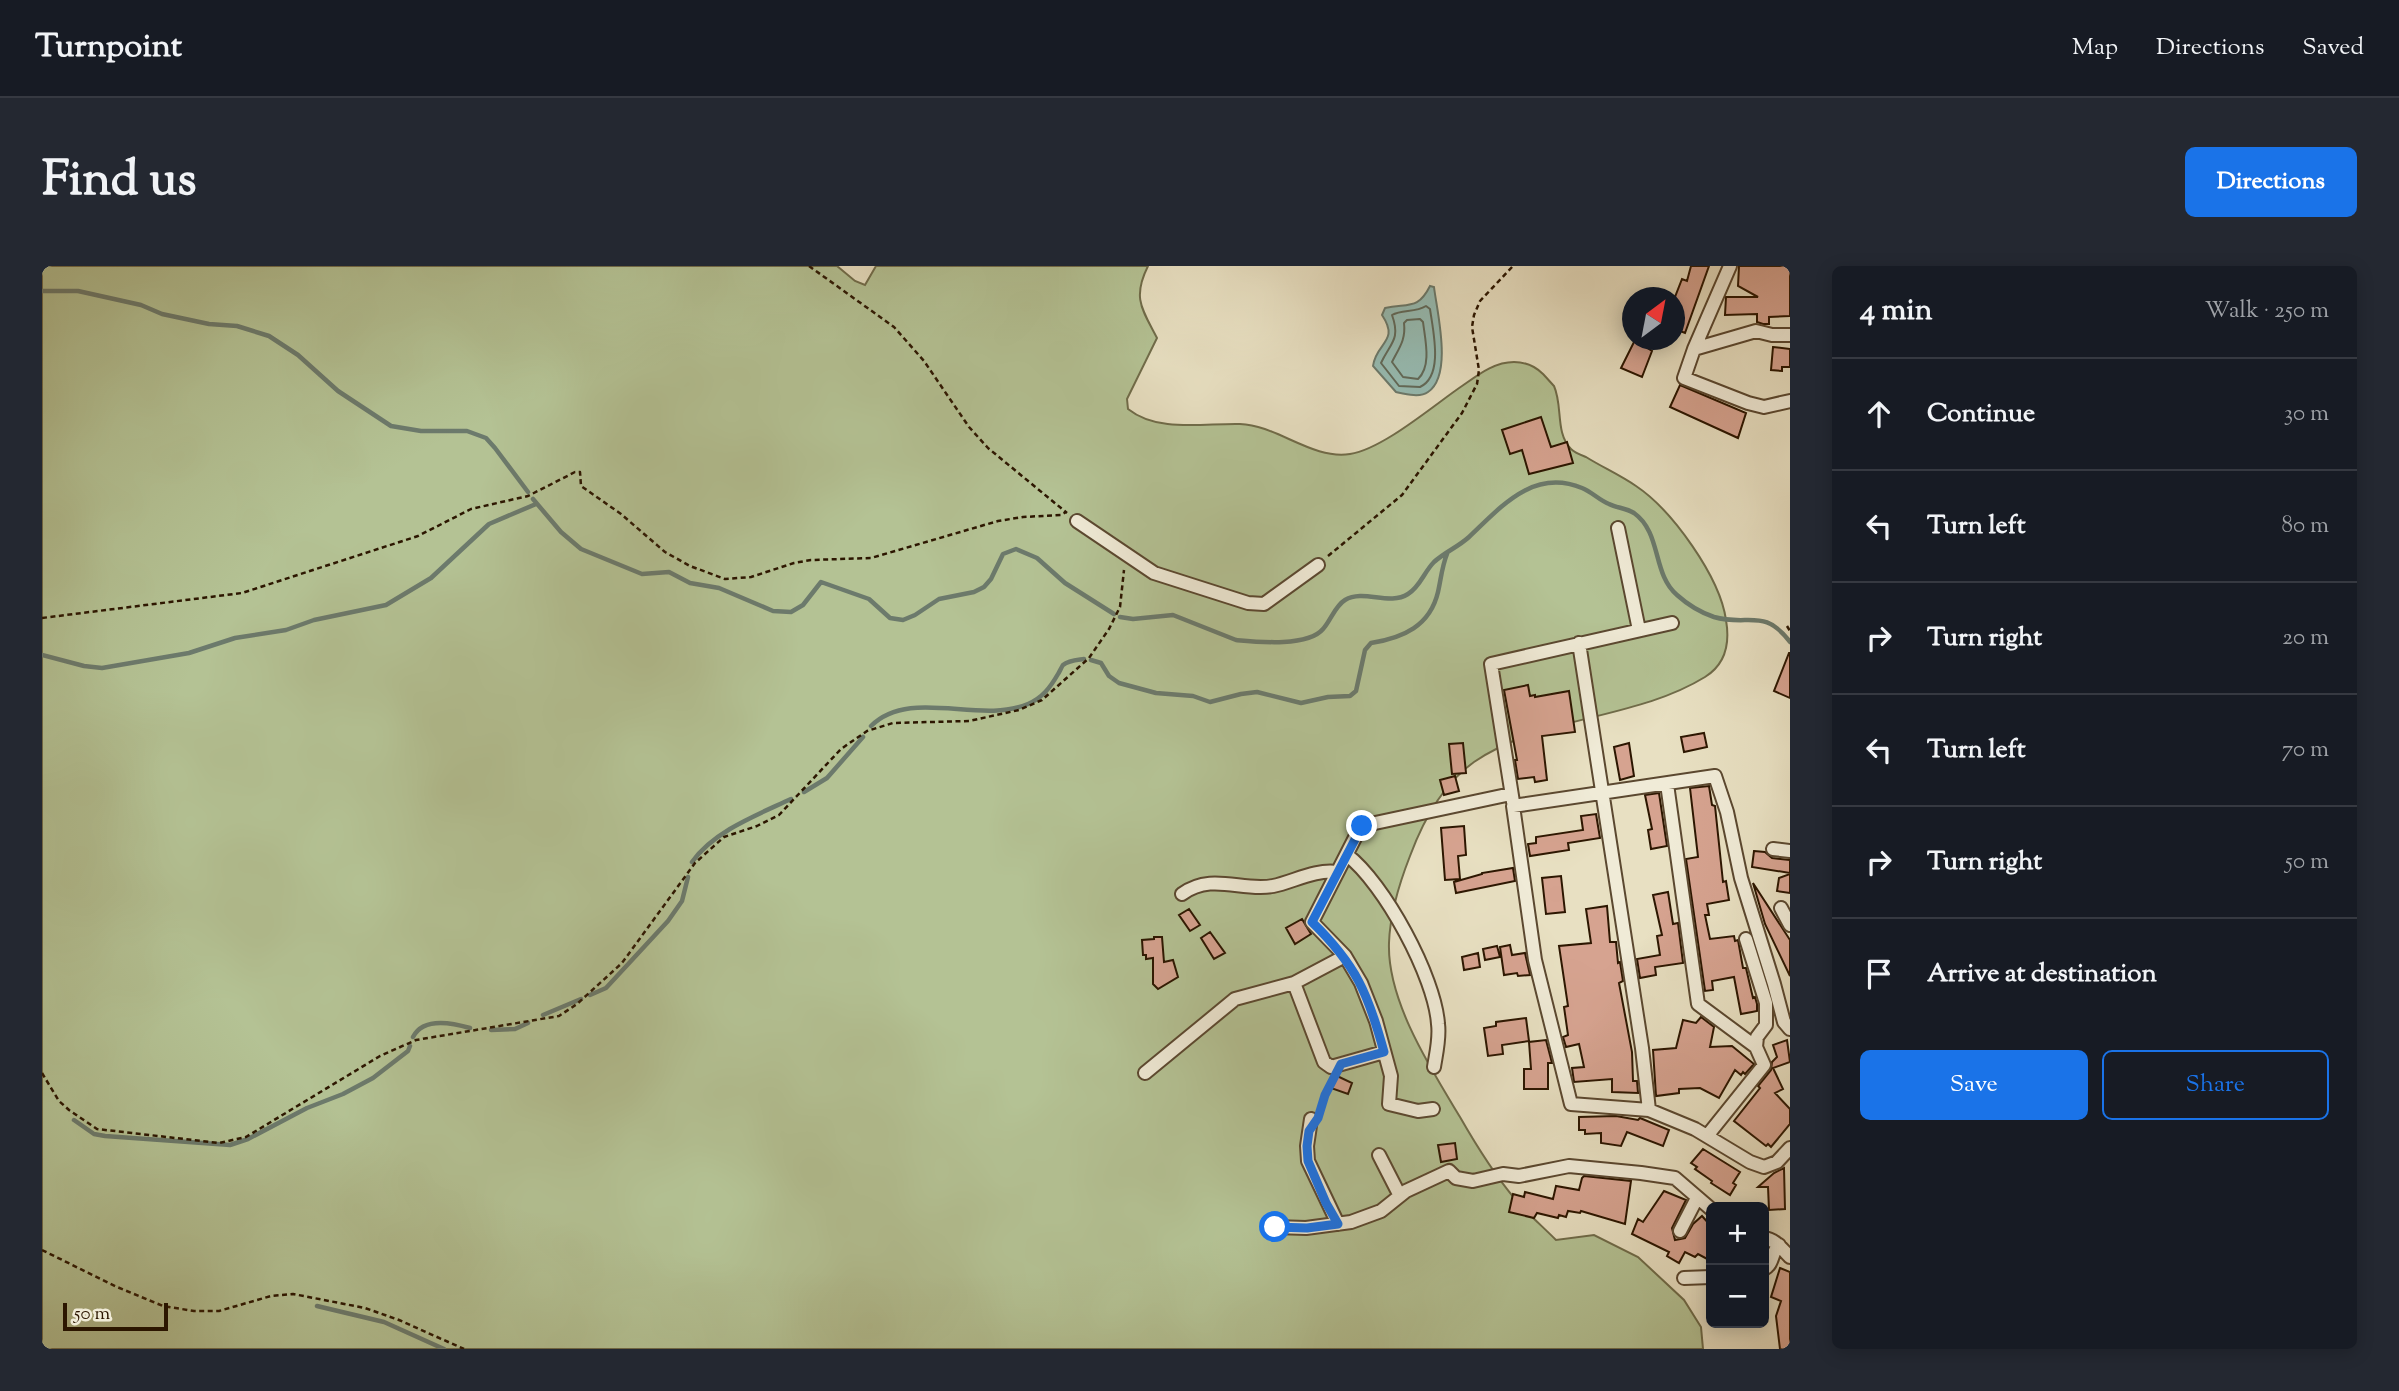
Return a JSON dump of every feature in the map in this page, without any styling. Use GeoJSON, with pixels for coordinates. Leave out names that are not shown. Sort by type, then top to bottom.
{"type":"FeatureCollection","features":[{"type":"Feature","properties":{"kind":"street"},"geometry":{"type":"LineString","coordinates":[[1730,266],[1684,378],[1764,407],[1790,401]]}},
{"type":"Feature","properties":{"kind":"street"},"geometry":{"type":"LineString","coordinates":[[1694,349],[1756,331],[1772,335],[1790,335]]}},
{"type":"Feature","properties":{"kind":"street"},"geometry":{"type":"LineString","coordinates":[[1077,521],[1125,556],[1154,573],[1248,603],[1265,604],[1318,565]]}},
{"type":"Feature","properties":{"kind":"street"},"geometry":{"type":"LineString","coordinates":[[1618,528],[1639,630]]}},
{"type":"Feature","properties":{"kind":"street"},"geometry":{"type":"LineString","coordinates":[[1672,623],[1491,664],[1535,960],[1571,1104],[1648,1110],[1707,1136],[1750,1162],[1764,1167],[1777,1162],[1790,1148]]}},
{"type":"Feature","properties":{"kind":"street"},"geometry":{"type":"LineString","coordinates":[[1578,643],[1642,1048],[1648,1110]]}},
{"type":"Feature","properties":{"kind":"street"},"geometry":{"type":"LineString","coordinates":[[1433,1109],[1418,1111],[1390,1104],[1391,1076],[1361,983],[1345,956],[1312,922],[1362,826],[1512,800],[1602,793],[1715,776],[1727,812],[1741,878],[1784,1022],[1790,1029]]}},
{"type":"Feature","properties":{"kind":"street"},"geometry":{"type":"LineString","coordinates":[[1667,784],[1698,1004],[1756,1047],[1764,1065],[1707,1136]]}},
{"type":"Feature","properties":{"kind":"street"},"geometry":{"type":"LineString","coordinates":[[1773,849],[1790,851]]}},
{"type":"Feature","properties":{"kind":"street"},"geometry":{"type":"LineString","coordinates":[[1347,855],[1358,863],[1378,889],[1419,960],[1433,993],[1439,1026],[1434,1067]]}},
{"type":"Feature","properties":{"kind":"street"},"geometry":{"type":"LineString","coordinates":[[1182,894],[1194,886],[1232,883],[1272,886],[1301,877],[1336,872]]}},
{"type":"Feature","properties":{"kind":"street"},"geometry":{"type":"LineString","coordinates":[[1790,909],[1781,908],[1790,925]]}},
{"type":"Feature","properties":{"kind":"street"},"geometry":{"type":"LineString","coordinates":[[1746,939],[1766,1003],[1766,1025],[1757,1037],[1756,1047]]}},
{"type":"Feature","properties":{"kind":"street"},"geometry":{"type":"LineString","coordinates":[[1145,1073],[1235,999],[1294,983],[1345,956]]}},
{"type":"Feature","properties":{"kind":"street"},"geometry":{"type":"LineString","coordinates":[[1294,983],[1324,1062],[1331,1067],[1384,1052]]}},
{"type":"Feature","properties":{"kind":"street"},"geometry":{"type":"LineString","coordinates":[[1310,1125],[1308,1161],[1338,1224]]}},
{"type":"Feature","properties":{"kind":"street"},"geometry":{"type":"LineString","coordinates":[[1379,1156],[1400,1196]]}},
{"type":"Feature","properties":{"kind":"street"},"geometry":{"type":"LineString","coordinates":[[1275,1227],[1307,1228],[1338,1224],[1381,1211],[1423,1181],[1449,1171],[1456,1178],[1473,1181],[1503,1174],[1519,1176],[1569,1166],[1612,1168],[1675,1178],[1706,1205]]}},
{"type":"Feature","properties":{"kind":"street"},"geometry":{"type":"LineString","coordinates":[[1679,1231],[1697,1198]]}},
{"type":"Feature","properties":{"kind":"street"},"geometry":{"type":"LineString","coordinates":[[1769,1239],[1790,1257]]}},
{"type":"Feature","properties":{"kind":"street"},"geometry":{"type":"LineString","coordinates":[[1768,1265],[1779,1245]]}},
{"type":"Feature","properties":{"kind":"street"},"geometry":{"type":"LineString","coordinates":[[1684,1278],[1706,1277]]}},
{"type":"Feature","properties":{"kind":"path"},"geometry":{"type":"LineString","coordinates":[[42,618],[242,593],[418,536],[471,509],[528,496],[575,472],[580,472],[581,486],[621,514],[665,552],[690,566],[725,579],[751,577],[811,560],[871,558],[998,521],[1061,515],[1066,512],[988,448],[969,428],[924,361],[894,327],[809,266]]}},
{"type":"Feature","properties":{"kind":"path"},"geometry":{"type":"LineString","coordinates":[[1318,565],[1402,495],[1462,413],[1478,384],[1479,370],[1472,327],[1474,315],[1480,301],[1513,266]]}},
{"type":"Feature","properties":{"kind":"path"},"geometry":{"type":"LineString","coordinates":[[42,1073],[59,1101],[97,1129],[219,1143],[246,1137],[380,1056],[416,1040],[559,1016],[578,1004],[622,963],[695,863],[724,837],[779,815],[841,749],[867,731],[894,723],[969,721],[1019,710],[1042,700],[1089,658],[1109,629],[1119,607],[1125,556]]}},
{"type":"Feature","properties":{"kind":"path"},"geometry":{"type":"LineString","coordinates":[[1787,626],[1790,632]]}},
{"type":"Feature","properties":{"kind":"path"},"geometry":{"type":"LineString","coordinates":[[1310,1125],[1318,1118],[1325,1095],[1341,1064]]}},
{"type":"Feature","properties":{"kind":"path"},"geometry":{"type":"LineString","coordinates":[[42,1250],[163,1306],[194,1311],[219,1311],[271,1296],[293,1294],[365,1308],[464,1349]]}},
{"type":"Feature","properties":{"kind":"green space"},"geometry":{"type":"Polygon","coordinates":[[[42,266],[837,266],[855,281],[865,285],[876,266],[1148,266],[1141,287],[1141,303],[1157,338],[1127,399],[1128,409],[1153,421],[1167,424],[1254,426],[1322,452],[1336,454],[1350,454],[1377,444],[1493,367],[1518,362],[1537,369],[1554,386],[1563,435],[1571,449],[1630,482],[1650,497],[1692,546],[1722,603],[1727,645],[1722,659],[1712,672],[1678,691],[1649,702],[1529,735],[1501,747],[1463,771],[1435,804],[1406,867],[1391,921],[1390,965],[1403,1011],[1424,1056],[1479,1149],[1515,1199],[1556,1240],[1594,1235],[1638,1257],[1684,1300],[1701,1327],[1703,1349],[42,1349],[42,266]]]}},
{"type":"Feature","properties":{"kind":"water"},"geometry":{"type":"Polygon","coordinates":[[[1430,286],[1434,287],[1442,342],[1440,372],[1436,384],[1425,394],[1396,392],[1373,366],[1388,337],[1389,331],[1382,315],[1385,308],[1417,302],[1430,286]]]}},
{"type":"Feature","properties":{"kind":"building"},"geometry":{"type":"Polygon","coordinates":[[[1691,266],[1709,266],[1685,333],[1685,287],[1679,287],[1682,279],[1687,281],[1691,266]]]}},
{"type":"Feature","properties":{"kind":"building"},"geometry":{"type":"Polygon","coordinates":[[[1739,266],[1790,266],[1790,316],[1769,317],[1769,324],[1763,324],[1757,322],[1757,314],[1725,315],[1726,297],[1758,297],[1738,286],[1739,266]]]}},
{"type":"Feature","properties":{"kind":"building"},"geometry":{"type":"Polygon","coordinates":[[[1773,347],[1790,349],[1790,367],[1782,367],[1782,371],[1771,370],[1773,347]]]}},
{"type":"Feature","properties":{"kind":"building"},"geometry":{"type":"Polygon","coordinates":[[[1630,350],[1652,351],[1642,377],[1621,368],[1630,350]]]}},
{"type":"Feature","properties":{"kind":"building"},"geometry":{"type":"Polygon","coordinates":[[[1680,385],[1746,413],[1738,438],[1670,407],[1680,385]]]}},
{"type":"Feature","properties":{"kind":"building"},"geometry":{"type":"Polygon","coordinates":[[[1541,417],[1551,447],[1567,442],[1573,463],[1529,474],[1522,450],[1510,454],[1502,430],[1541,417]]]}},
{"type":"Feature","properties":{"kind":"building"},"geometry":{"type":"Polygon","coordinates":[[[1790,653],[1790,698],[1774,691],[1790,653]]]}},
{"type":"Feature","properties":{"kind":"building"},"geometry":{"type":"Polygon","coordinates":[[[1528,685],[1530,696],[1535,697],[1569,691],[1575,732],[1542,736],[1547,780],[1535,782],[1534,777],[1518,779],[1504,690],[1528,685]]]}},
{"type":"Feature","properties":{"kind":"building"},"geometry":{"type":"Polygon","coordinates":[[[1704,733],[1707,747],[1684,752],[1681,737],[1704,733]]]}},
{"type":"Feature","properties":{"kind":"building"},"geometry":{"type":"Polygon","coordinates":[[[1463,743],[1466,773],[1452,774],[1449,744],[1463,743]]]}},
{"type":"Feature","properties":{"kind":"building"},"geometry":{"type":"Polygon","coordinates":[[[1629,743],[1634,776],[1620,780],[1614,747],[1629,743]]]}},
{"type":"Feature","properties":{"kind":"building"},"geometry":{"type":"Polygon","coordinates":[[[1455,776],[1459,791],[1444,795],[1440,780],[1455,776]]]}},
{"type":"Feature","properties":{"kind":"building"},"geometry":{"type":"Polygon","coordinates":[[[1709,786],[1712,805],[1715,806],[1723,882],[1726,881],[1729,900],[1707,904],[1709,915],[1705,915],[1710,939],[1734,936],[1735,941],[1738,940],[1743,968],[1746,968],[1757,1004],[1757,1011],[1741,1014],[1734,977],[1712,981],[1713,990],[1705,991],[1686,859],[1698,857],[1690,788],[1709,786]]]}},
{"type":"Feature","properties":{"kind":"building"},"geometry":{"type":"Polygon","coordinates":[[[1659,793],[1667,846],[1651,849],[1648,830],[1652,829],[1645,795],[1659,793]]]}},
{"type":"Feature","properties":{"kind":"building"},"geometry":{"type":"Polygon","coordinates":[[[1596,814],[1600,838],[1568,843],[1569,850],[1530,856],[1528,844],[1536,843],[1536,837],[1583,830],[1581,816],[1596,814]]]}},
{"type":"Feature","properties":{"kind":"building"},"geometry":{"type":"Polygon","coordinates":[[[1464,826],[1466,855],[1458,856],[1460,879],[1445,880],[1441,828],[1464,826]]]}},
{"type":"Feature","properties":{"kind":"building"},"geometry":{"type":"Polygon","coordinates":[[[1754,851],[1765,852],[1772,858],[1790,860],[1790,873],[1752,867],[1754,851]]]}},
{"type":"Feature","properties":{"kind":"building"},"geometry":{"type":"Polygon","coordinates":[[[1513,868],[1515,881],[1456,893],[1454,882],[1482,873],[1513,868]]]}},
{"type":"Feature","properties":{"kind":"building"},"geometry":{"type":"Polygon","coordinates":[[[1790,874],[1790,893],[1777,891],[1779,878],[1790,874]]]}},
{"type":"Feature","properties":{"kind":"building"},"geometry":{"type":"Polygon","coordinates":[[[1561,876],[1565,912],[1546,914],[1542,878],[1561,876]]]}},
{"type":"Feature","properties":{"kind":"building"},"geometry":{"type":"Polygon","coordinates":[[[1753,883],[1790,940],[1790,976],[1765,924],[1753,883]]]}},
{"type":"Feature","properties":{"kind":"building"},"geometry":{"type":"Polygon","coordinates":[[[1668,892],[1673,924],[1678,923],[1683,963],[1655,967],[1656,975],[1640,978],[1637,959],[1660,955],[1657,936],[1662,935],[1653,895],[1668,892]]]}},
{"type":"Feature","properties":{"kind":"building"},"geometry":{"type":"Polygon","coordinates":[[[1607,906],[1610,942],[1616,942],[1618,963],[1620,962],[1623,981],[1619,983],[1632,1052],[1633,1081],[1637,1081],[1638,1093],[1612,1092],[1612,1079],[1574,1082],[1572,1068],[1584,1067],[1579,1044],[1566,1047],[1563,1037],[1568,1035],[1564,1007],[1568,1006],[1559,946],[1591,943],[1586,909],[1607,906]]]}},
{"type":"Feature","properties":{"kind":"building"},"geometry":{"type":"Polygon","coordinates":[[[1189,909],[1200,925],[1190,931],[1179,915],[1189,909]]]}},
{"type":"Feature","properties":{"kind":"building"},"geometry":{"type":"Polygon","coordinates":[[[1302,919],[1311,934],[1295,944],[1286,928],[1302,919]]]}},
{"type":"Feature","properties":{"kind":"building"},"geometry":{"type":"Polygon","coordinates":[[[1210,932],[1225,953],[1214,959],[1201,938],[1210,932]]]}},
{"type":"Feature","properties":{"kind":"building"},"geometry":{"type":"Polygon","coordinates":[[[1162,937],[1164,962],[1173,960],[1178,977],[1158,989],[1153,984],[1153,958],[1146,959],[1146,955],[1143,955],[1142,940],[1162,937]]]}},
{"type":"Feature","properties":{"kind":"building"},"geometry":{"type":"Polygon","coordinates":[[[1510,945],[1512,955],[1525,953],[1530,975],[1504,975],[1500,947],[1510,945]]]}},
{"type":"Feature","properties":{"kind":"building"},"geometry":{"type":"Polygon","coordinates":[[[1497,946],[1500,957],[1485,960],[1483,949],[1497,946]]]}},
{"type":"Feature","properties":{"kind":"building"},"geometry":{"type":"Polygon","coordinates":[[[1478,953],[1480,967],[1464,970],[1462,957],[1478,953]]]}},
{"type":"Feature","properties":{"kind":"building"},"geometry":{"type":"Polygon","coordinates":[[[1701,1017],[1714,1027],[1710,1047],[1732,1046],[1754,1064],[1745,1074],[1743,1072],[1741,1075],[1735,1070],[1719,1098],[1700,1088],[1679,1089],[1679,1093],[1656,1096],[1653,1050],[1676,1048],[1683,1020],[1696,1023],[1701,1017]]]}},
{"type":"Feature","properties":{"kind":"building"},"geometry":{"type":"Polygon","coordinates":[[[1526,1018],[1529,1041],[1502,1045],[1503,1054],[1488,1056],[1484,1028],[1496,1026],[1496,1022],[1526,1018]]]}},
{"type":"Feature","properties":{"kind":"building"},"geometry":{"type":"Polygon","coordinates":[[[1546,1040],[1552,1063],[1548,1063],[1548,1089],[1524,1089],[1524,1069],[1531,1069],[1529,1042],[1546,1040]]]}},
{"type":"Feature","properties":{"kind":"building"},"geometry":{"type":"Polygon","coordinates":[[[1787,1040],[1790,1062],[1773,1068],[1783,1089],[1775,1093],[1790,1109],[1790,1124],[1771,1147],[1734,1121],[1771,1070],[1772,1062],[1777,1057],[1773,1045],[1787,1040]]]}},
{"type":"Feature","properties":{"kind":"building"},"geometry":{"type":"Polygon","coordinates":[[[1335,1075],[1352,1083],[1348,1094],[1328,1087],[1335,1075]]]}},
{"type":"Feature","properties":{"kind":"building"},"geometry":{"type":"Polygon","coordinates":[[[1616,1116],[1638,1120],[1640,1118],[1669,1130],[1663,1146],[1627,1132],[1621,1146],[1601,1143],[1601,1133],[1585,1134],[1585,1130],[1579,1130],[1579,1117],[1616,1116]]]}},
{"type":"Feature","properties":{"kind":"building"},"geometry":{"type":"Polygon","coordinates":[[[1455,1143],[1457,1159],[1441,1162],[1438,1145],[1455,1143]]]}},
{"type":"Feature","properties":{"kind":"building"},"geometry":{"type":"Polygon","coordinates":[[[1703,1149],[1740,1172],[1730,1195],[1711,1183],[1712,1181],[1691,1163],[1703,1149]]]}},
{"type":"Feature","properties":{"kind":"building"},"geometry":{"type":"Polygon","coordinates":[[[1784,1168],[1785,1209],[1769,1210],[1768,1187],[1758,1187],[1784,1168]]]}},
{"type":"Feature","properties":{"kind":"building"},"geometry":{"type":"Polygon","coordinates":[[[1584,1176],[1631,1181],[1625,1224],[1581,1211],[1568,1211],[1566,1217],[1559,1215],[1558,1218],[1537,1213],[1534,1218],[1509,1212],[1513,1194],[1524,1197],[1525,1192],[1553,1199],[1556,1186],[1579,1190],[1584,1176]]]}},
{"type":"Feature","properties":{"kind":"building"},"geometry":{"type":"Polygon","coordinates":[[[1664,1191],[1686,1200],[1672,1228],[1675,1240],[1685,1238],[1693,1224],[1702,1216],[1706,1220],[1706,1258],[1685,1252],[1679,1263],[1667,1256],[1669,1252],[1632,1234],[1638,1219],[1643,1222],[1664,1191]]]}},
{"type":"Feature","properties":{"kind":"building"},"geometry":{"type":"Polygon","coordinates":[[[1780,1268],[1790,1272],[1790,1349],[1780,1349],[1776,1316],[1781,1301],[1771,1297],[1780,1268]]]}},
{"type":"Feature","properties":{"kind":"waterway"},"geometry":{"type":"LineString","coordinates":[[42,291],[78,291],[141,305],[162,314],[209,324],[237,326],[269,336],[298,355],[338,391],[391,426],[421,431],[467,431],[486,438],[528,492]]}},
{"type":"Feature","properties":{"kind":"waterway"},"geometry":{"type":"LineString","coordinates":[[1120,617],[1133,619],[1173,615],[1236,640],[1282,642],[1306,639],[1323,629],[1345,600],[1360,596],[1393,598],[1408,594],[1434,562],[1465,541],[1506,503],[1533,487],[1564,483],[1582,488],[1605,502],[1631,511],[1643,521],[1669,586],[1685,602],[1700,611],[1726,620],[1763,621],[1781,631],[1790,642]]}},
{"type":"Feature","properties":{"kind":"waterway"},"geometry":{"type":"LineString","coordinates":[[533,499],[561,532],[581,549],[642,574],[669,572],[690,583],[719,588],[773,611],[791,612],[803,605],[821,582],[869,599],[890,618],[903,620],[939,599],[974,592],[984,587],[1003,554],[1016,549],[1037,558],[1065,583],[1114,614]]}},
{"type":"Feature","properties":{"kind":"waterway"},"geometry":{"type":"LineString","coordinates":[[42,655],[102,668],[189,653],[235,638],[286,630],[314,620],[386,605],[431,578],[489,524],[536,504]]}},
{"type":"Feature","properties":{"kind":"waterway"},"geometry":{"type":"LineString","coordinates":[[1091,660],[1101,663],[1109,676],[1119,683],[1156,693],[1193,696],[1210,702],[1257,692],[1301,703],[1328,697],[1350,696],[1356,691],[1365,650],[1371,643],[1404,634],[1429,614],[1438,592],[1447,554]]}},
{"type":"Feature","properties":{"kind":"waterway"},"geometry":{"type":"LineString","coordinates":[[871,726],[887,715],[906,709],[925,707],[988,711],[1028,704],[1045,692],[1063,665],[1084,659]]}},
{"type":"Feature","properties":{"kind":"waterway"},"geometry":{"type":"LineString","coordinates":[[804,792],[827,778],[863,737]]}},
{"type":"Feature","properties":{"kind":"waterway"},"geometry":{"type":"LineString","coordinates":[[692,862],[712,841],[724,833],[791,799]]}},
{"type":"Feature","properties":{"kind":"waterway"},"geometry":{"type":"LineString","coordinates":[[590,995],[606,988],[668,921],[682,901],[688,877]]}},
{"type":"Feature","properties":{"kind":"waterway"},"geometry":{"type":"LineString","coordinates":[[543,1015],[581,999]]}},
{"type":"Feature","properties":{"kind":"waterway"},"geometry":{"type":"LineString","coordinates":[[413,1037],[424,1026],[431,1024],[447,1023],[470,1028]]}},
{"type":"Feature","properties":{"kind":"waterway"},"geometry":{"type":"LineString","coordinates":[[491,1030],[515,1029],[528,1023]]}},
{"type":"Feature","properties":{"kind":"waterway"},"geometry":{"type":"LineString","coordinates":[[74,1120],[94,1134],[105,1136],[230,1145],[248,1139],[373,1078],[408,1051],[410,1046]]}},
{"type":"Feature","properties":{"kind":"waterway"},"geometry":{"type":"LineString","coordinates":[[317,1306],[384,1322],[444,1349]]}},
{"type":"Feature","properties":{"kind":"route"},"geometry":{"type":"LineString","coordinates":[[1275,1227],[1307,1228],[1338,1224],[1308,1161],[1309,1131],[1318,1118],[1325,1095],[1341,1064],[1384,1052],[1376,1021],[1361,983],[1345,956],[1312,922],[1362,826]]}}]}
